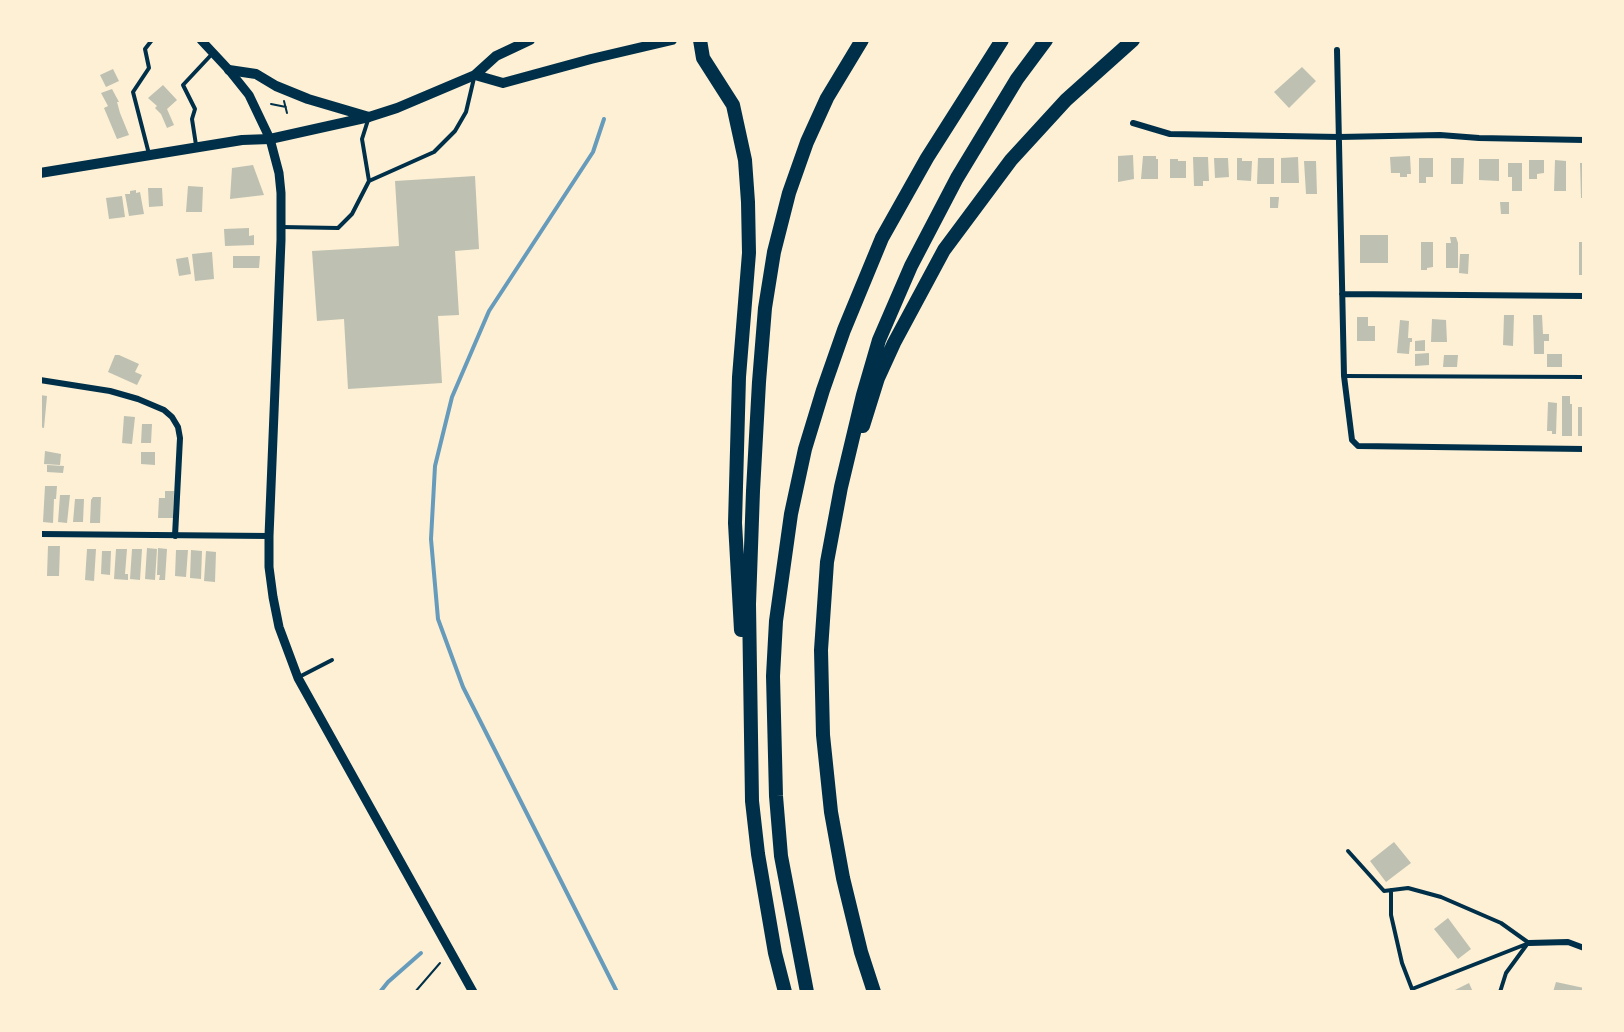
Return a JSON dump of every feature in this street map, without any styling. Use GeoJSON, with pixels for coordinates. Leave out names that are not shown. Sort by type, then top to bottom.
{"type":"FeatureCollection","features":[{"type":"Feature","properties":{"kind":"highway"},"geometry":{"type":"LineString","coordinates":[[700,40],[703,58],[733,105],[745,160],[748,253],[739,377],[735,523],[742,640],[750,676]]}},
{"type":"Feature","properties":{"kind":"highway"},"geometry":{"type":"LineString","coordinates":[[785,992],[775,952],[758,854],[752,801],[749,604],[753,490],[765,308],[774,252],[789,193],[807,142],[827,98],[862,40]]}},
{"type":"Feature","properties":{"kind":"highway"},"geometry":{"type":"LineString","coordinates":[[807,992],[781,856],[776,796],[773,676],[777,611],[791,514],[805,449],[823,390],[844,330],[882,238],[927,158],[1002,40]]}},
{"type":"Feature","properties":{"kind":"highway"},"geometry":{"type":"LineString","coordinates":[[874,992],[861,952],[843,878],[831,812],[823,735],[821,650],[826,562],[840,487],[879,340],[911,266],[957,178],[1017,79],[1046,40]]}},
{"type":"Feature","properties":{"kind":"highway"},"geometry":{"type":"LineString","coordinates":[[840,487],[867,417],[878,378],[894,343],[944,250],[1011,159],[1066,100],[1133,40]]}},
{"type":"Feature","properties":{"kind":"main road"},"geometry":{"type":"LineString","coordinates":[[40,173],[242,140],[270,139],[369,117],[397,108],[474,75],[496,56],[530,40]]}},
{"type":"Feature","properties":{"kind":"main road"},"geometry":{"type":"LineString","coordinates":[[474,75],[503,83],[672,40]]}},
{"type":"Feature","properties":{"kind":"main road"},"geometry":{"type":"LineString","coordinates":[[229,70],[256,74],[276,86],[308,99],[369,117]]}},
{"type":"Feature","properties":{"kind":"street"},"geometry":{"type":"LineString","coordinates":[[201,40],[249,95],[270,139],[279,173],[282,227],[269,536],[273,597],[279,627],[298,678],[473,992]]}},
{"type":"Feature","properties":{"kind":"street"},"geometry":{"type":"LineString","coordinates":[[1336,50],[1344,376],[1352,440],[1358,446],[1584,449]]}},
{"type":"Feature","properties":{"kind":"street"},"geometry":{"type":"LineString","coordinates":[[1133,123],[1170,134],[1339,137],[1440,135],[1584,140]]}},
{"type":"Feature","properties":{"kind":"street"},"geometry":{"type":"LineString","coordinates":[[1342,294],[1584,296]]}},
{"type":"Feature","properties":{"kind":"street"},"geometry":{"type":"LineString","coordinates":[[40,380],[110,391],[138,399],[164,410],[172,417],[178,427],[180,438],[175,536]]}},
{"type":"Feature","properties":{"kind":"street"},"geometry":{"type":"LineString","coordinates":[[40,534],[269,536]]}},
{"type":"Feature","properties":{"kind":"street"},"geometry":{"type":"LineString","coordinates":[[1529,943],[1568,942],[1584,948]]}},
{"type":"Feature","properties":{"kind":"lane"},"geometry":{"type":"LineString","coordinates":[[149,155],[133,92],[149,68],[145,50],[153,40]]}},
{"type":"Feature","properties":{"kind":"lane"},"geometry":{"type":"LineString","coordinates":[[196,149],[192,119],[195,109],[183,85],[213,53]]}},
{"type":"Feature","properties":{"kind":"lane"},"geometry":{"type":"LineString","coordinates":[[369,181],[434,152],[455,131],[466,112],[474,75]]}},
{"type":"Feature","properties":{"kind":"lane"},"geometry":{"type":"LineString","coordinates":[[282,227],[338,228],[352,214],[369,181],[362,139],[369,117]]}},
{"type":"Feature","properties":{"kind":"lane"},"geometry":{"type":"LineString","coordinates":[[1344,376],[1584,377]]}},
{"type":"Feature","properties":{"kind":"lane"},"geometry":{"type":"LineString","coordinates":[[298,678],[332,660]]}},
{"type":"Feature","properties":{"kind":"lane"},"geometry":{"type":"LineString","coordinates":[[1348,851],[1384,891],[1408,888],[1441,897],[1500,923],[1529,943]]}},
{"type":"Feature","properties":{"kind":"lane"},"geometry":{"type":"LineString","coordinates":[[1391,890],[1391,915],[1402,963],[1412,989],[1529,943]]}},
{"type":"Feature","properties":{"kind":"lane"},"geometry":{"type":"LineString","coordinates":[[1500,992],[1506,973],[1529,943]]}},
{"type":"Feature","properties":{"kind":"path"},"geometry":{"type":"LineString","coordinates":[[284,99],[287,113]]}},
{"type":"Feature","properties":{"kind":"path"},"geometry":{"type":"LineString","coordinates":[[271,104],[286,107]]}},
{"type":"Feature","properties":{"kind":"path"},"geometry":{"type":"LineString","coordinates":[[415,992],[440,963]]}},
{"type":"Feature","properties":{"kind":"building"},"geometry":{"type":"Polygon","coordinates":[[[1302,67],[1316,81],[1289,108],[1274,92],[1302,67]]]}},
{"type":"Feature","properties":{"kind":"building"},"geometry":{"type":"Polygon","coordinates":[[[113,69],[119,81],[106,87],[100,75],[113,69]]]}},
{"type":"Feature","properties":{"kind":"building"},"geometry":{"type":"Polygon","coordinates":[[[163,85],[177,100],[167,109],[174,125],[167,128],[161,114],[155,108],[157,106],[148,98],[163,85]]]}},
{"type":"Feature","properties":{"kind":"building"},"geometry":{"type":"Polygon","coordinates":[[[112,89],[119,102],[117,102],[120,113],[129,135],[117,139],[104,108],[108,106],[101,93],[112,89]]]}},
{"type":"Feature","properties":{"kind":"building"},"geometry":{"type":"Polygon","coordinates":[[[1133,155],[1134,179],[1118,182],[1118,156],[1133,155]]]}},
{"type":"Feature","properties":{"kind":"building"},"geometry":{"type":"Polygon","coordinates":[[[1143,156],[1156,156],[1158,159],[1158,179],[1141,179],[1143,156]]]}},
{"type":"Feature","properties":{"kind":"building"},"geometry":{"type":"Polygon","coordinates":[[[1410,156],[1411,174],[1407,174],[1407,177],[1400,177],[1400,173],[1391,173],[1390,157],[1410,156]]]}},
{"type":"Feature","properties":{"kind":"building"},"geometry":{"type":"Polygon","coordinates":[[[1193,157],[1208,157],[1209,181],[1203,181],[1203,186],[1194,186],[1193,157]]]}},
{"type":"Feature","properties":{"kind":"building"},"geometry":{"type":"Polygon","coordinates":[[[1298,157],[1299,183],[1281,183],[1281,158],[1298,157]]]}},
{"type":"Feature","properties":{"kind":"building"},"geometry":{"type":"Polygon","coordinates":[[[1214,158],[1228,158],[1229,177],[1215,178],[1214,158]]]}},
{"type":"Feature","properties":{"kind":"building"},"geometry":{"type":"Polygon","coordinates":[[[1237,158],[1242,158],[1242,161],[1252,161],[1251,181],[1237,180],[1237,158]]]}},
{"type":"Feature","properties":{"kind":"building"},"geometry":{"type":"Polygon","coordinates":[[[1258,158],[1274,158],[1274,184],[1257,184],[1258,158]]]}},
{"type":"Feature","properties":{"kind":"building"},"geometry":{"type":"Polygon","coordinates":[[[1419,158],[1433,158],[1433,177],[1426,177],[1426,183],[1419,183],[1419,158]]]}},
{"type":"Feature","properties":{"kind":"building"},"geometry":{"type":"Polygon","coordinates":[[[1451,158],[1464,158],[1463,184],[1451,184],[1451,158]]]}},
{"type":"Feature","properties":{"kind":"building"},"geometry":{"type":"Polygon","coordinates":[[[1170,159],[1186,161],[1186,178],[1170,178],[1170,159]]]}},
{"type":"Feature","properties":{"kind":"building"},"geometry":{"type":"Polygon","coordinates":[[[1479,159],[1499,159],[1499,181],[1479,180],[1479,159]]]}},
{"type":"Feature","properties":{"kind":"building"},"geometry":{"type":"Polygon","coordinates":[[[1529,160],[1544,160],[1544,173],[1537,174],[1537,179],[1529,179],[1529,160]]]}},
{"type":"Feature","properties":{"kind":"building"},"geometry":{"type":"Polygon","coordinates":[[[1555,160],[1566,161],[1566,191],[1554,191],[1555,160]]]}},
{"type":"Feature","properties":{"kind":"building"},"geometry":{"type":"Polygon","coordinates":[[[1304,161],[1316,161],[1317,194],[1306,194],[1304,161]]]}},
{"type":"Feature","properties":{"kind":"building"},"geometry":{"type":"Polygon","coordinates":[[[1508,163],[1522,163],[1522,191],[1512,191],[1512,177],[1508,177],[1508,163]]]}},
{"type":"Feature","properties":{"kind":"building"},"geometry":{"type":"Polygon","coordinates":[[[1580,163],[1584,163],[1584,198],[1581,198],[1580,163]]]}},
{"type":"Feature","properties":{"kind":"building"},"geometry":{"type":"Polygon","coordinates":[[[253,165],[264,195],[230,199],[232,168],[253,165]]]}},
{"type":"Feature","properties":{"kind":"building"},"geometry":{"type":"Polygon","coordinates":[[[475,176],[479,249],[455,251],[459,315],[438,316],[442,383],[348,389],[344,319],[317,321],[312,251],[399,246],[395,181],[475,176]]]}},
{"type":"Feature","properties":{"kind":"building"},"geometry":{"type":"Polygon","coordinates":[[[188,186],[203,187],[202,212],[186,212],[188,186]]]}},
{"type":"Feature","properties":{"kind":"building"},"geometry":{"type":"Polygon","coordinates":[[[148,188],[162,188],[163,206],[149,207],[148,188]]]}},
{"type":"Feature","properties":{"kind":"building"},"geometry":{"type":"Polygon","coordinates":[[[136,190],[136,193],[140,192],[144,214],[129,216],[125,194],[136,190]]]}},
{"type":"Feature","properties":{"kind":"building"},"geometry":{"type":"Polygon","coordinates":[[[122,196],[125,217],[109,219],[106,198],[122,196]]]}},
{"type":"Feature","properties":{"kind":"building"},"geometry":{"type":"Polygon","coordinates":[[[1270,197],[1279,197],[1278,208],[1270,208],[1270,197]]]}},
{"type":"Feature","properties":{"kind":"building"},"geometry":{"type":"Polygon","coordinates":[[[1500,202],[1509,202],[1509,214],[1501,214],[1500,202]]]}},
{"type":"Feature","properties":{"kind":"building"},"geometry":{"type":"Polygon","coordinates":[[[249,228],[249,236],[254,235],[254,245],[225,246],[224,229],[249,228]]]}},
{"type":"Feature","properties":{"kind":"building"},"geometry":{"type":"Polygon","coordinates":[[[1360,235],[1388,235],[1388,263],[1360,263],[1360,235]]]}},
{"type":"Feature","properties":{"kind":"building"},"geometry":{"type":"Polygon","coordinates":[[[1450,237],[1456,237],[1458,243],[1458,268],[1446,268],[1446,243],[1451,243],[1450,237]]]}},
{"type":"Feature","properties":{"kind":"building"},"geometry":{"type":"Polygon","coordinates":[[[1421,242],[1433,242],[1433,267],[1427,270],[1421,270],[1421,242]]]}},
{"type":"Feature","properties":{"kind":"building"},"geometry":{"type":"Polygon","coordinates":[[[1579,242],[1584,242],[1584,275],[1579,275],[1579,242]]]}},
{"type":"Feature","properties":{"kind":"building"},"geometry":{"type":"Polygon","coordinates":[[[212,252],[214,279],[195,281],[192,254],[212,252]]]}},
{"type":"Feature","properties":{"kind":"building"},"geometry":{"type":"Polygon","coordinates":[[[1460,254],[1469,254],[1468,274],[1459,273],[1460,254]]]}},
{"type":"Feature","properties":{"kind":"building"},"geometry":{"type":"Polygon","coordinates":[[[233,256],[260,256],[259,268],[233,268],[233,256]]]}},
{"type":"Feature","properties":{"kind":"building"},"geometry":{"type":"Polygon","coordinates":[[[188,257],[191,274],[179,276],[176,259],[188,257]]]}},
{"type":"Feature","properties":{"kind":"building"},"geometry":{"type":"Polygon","coordinates":[[[1504,315],[1514,315],[1513,346],[1503,345],[1504,315]]]}},
{"type":"Feature","properties":{"kind":"building"},"geometry":{"type":"Polygon","coordinates":[[[1533,315],[1542,315],[1543,334],[1549,334],[1549,341],[1544,341],[1544,354],[1534,354],[1533,315]]]}},
{"type":"Feature","properties":{"kind":"building"},"geometry":{"type":"Polygon","coordinates":[[[1357,317],[1368,317],[1368,326],[1375,326],[1375,341],[1357,341],[1357,317]]]}},
{"type":"Feature","properties":{"kind":"building"},"geometry":{"type":"Polygon","coordinates":[[[1432,319],[1446,320],[1447,342],[1431,342],[1432,319]]]}},
{"type":"Feature","properties":{"kind":"building"},"geometry":{"type":"Polygon","coordinates":[[[1400,320],[1409,321],[1408,338],[1412,338],[1412,342],[1410,342],[1409,354],[1397,353],[1400,320]]]}},
{"type":"Feature","properties":{"kind":"building"},"geometry":{"type":"Polygon","coordinates":[[[1425,340],[1425,351],[1415,351],[1415,341],[1425,340]]]}},
{"type":"Feature","properties":{"kind":"building"},"geometry":{"type":"Polygon","coordinates":[[[1429,353],[1429,365],[1415,366],[1415,354],[1429,353]]]}},
{"type":"Feature","properties":{"kind":"building"},"geometry":{"type":"Polygon","coordinates":[[[1547,354],[1562,354],[1562,367],[1547,367],[1547,354]]]}},
{"type":"Feature","properties":{"kind":"building"},"geometry":{"type":"Polygon","coordinates":[[[115,355],[139,364],[135,372],[142,375],[137,385],[108,372],[115,355]]]}},
{"type":"Feature","properties":{"kind":"building"},"geometry":{"type":"Polygon","coordinates":[[[1444,355],[1458,355],[1457,367],[1443,367],[1444,355]]]}},
{"type":"Feature","properties":{"kind":"building"},"geometry":{"type":"Polygon","coordinates":[[[40,395],[47,396],[44,428],[40,427],[40,395]]]}},
{"type":"Feature","properties":{"kind":"building"},"geometry":{"type":"Polygon","coordinates":[[[1562,396],[1570,396],[1570,404],[1572,404],[1572,436],[1562,436],[1562,396]]]}},
{"type":"Feature","properties":{"kind":"building"},"geometry":{"type":"Polygon","coordinates":[[[1548,402],[1557,403],[1556,434],[1547,431],[1548,402]]]}},
{"type":"Feature","properties":{"kind":"building"},"geometry":{"type":"Polygon","coordinates":[[[1578,407],[1584,407],[1584,436],[1578,436],[1578,407]]]}},
{"type":"Feature","properties":{"kind":"building"},"geometry":{"type":"Polygon","coordinates":[[[124,416],[135,417],[132,444],[122,443],[124,416]]]}},
{"type":"Feature","properties":{"kind":"building"},"geometry":{"type":"Polygon","coordinates":[[[142,424],[152,424],[151,443],[141,443],[142,424]]]}},
{"type":"Feature","properties":{"kind":"building"},"geometry":{"type":"Polygon","coordinates":[[[45,451],[61,454],[60,465],[44,464],[45,451]]]}},
{"type":"Feature","properties":{"kind":"building"},"geometry":{"type":"Polygon","coordinates":[[[141,452],[155,452],[155,465],[141,464],[141,452]]]}},
{"type":"Feature","properties":{"kind":"building"},"geometry":{"type":"Polygon","coordinates":[[[47,465],[64,466],[63,473],[47,472],[47,465]]]}},
{"type":"Feature","properties":{"kind":"building"},"geometry":{"type":"Polygon","coordinates":[[[45,486],[57,486],[53,523],[43,522],[45,486]]]}},
{"type":"Feature","properties":{"kind":"building"},"geometry":{"type":"Polygon","coordinates":[[[165,491],[174,491],[173,518],[158,518],[159,498],[165,498],[165,491]]]}},
{"type":"Feature","properties":{"kind":"building"},"geometry":{"type":"Polygon","coordinates":[[[60,495],[70,495],[67,523],[58,522],[60,495]]]}},
{"type":"Feature","properties":{"kind":"building"},"geometry":{"type":"Polygon","coordinates":[[[93,497],[101,497],[100,523],[90,523],[93,497]]]}},
{"type":"Feature","properties":{"kind":"building"},"geometry":{"type":"Polygon","coordinates":[[[75,499],[84,499],[83,522],[73,522],[75,499]]]}},
{"type":"Feature","properties":{"kind":"building"},"geometry":{"type":"Polygon","coordinates":[[[48,546],[60,546],[59,576],[47,576],[48,546]]]}},
{"type":"Feature","properties":{"kind":"building"},"geometry":{"type":"Polygon","coordinates":[[[147,548],[157,549],[155,580],[145,579],[147,548]]]}},
{"type":"Feature","properties":{"kind":"building"},"geometry":{"type":"Polygon","coordinates":[[[158,548],[167,549],[165,580],[159,580],[160,575],[157,575],[158,548]]]}},
{"type":"Feature","properties":{"kind":"building"},"geometry":{"type":"Polygon","coordinates":[[[87,549],[96,549],[94,581],[85,580],[87,549]]]}},
{"type":"Feature","properties":{"kind":"building"},"geometry":{"type":"Polygon","coordinates":[[[116,549],[127,549],[125,574],[128,574],[128,580],[114,579],[116,549]]]}},
{"type":"Feature","properties":{"kind":"building"},"geometry":{"type":"Polygon","coordinates":[[[132,549],[142,549],[140,580],[130,579],[132,549]]]}},
{"type":"Feature","properties":{"kind":"building"},"geometry":{"type":"Polygon","coordinates":[[[176,550],[188,550],[186,577],[175,576],[176,550]]]}},
{"type":"Feature","properties":{"kind":"building"},"geometry":{"type":"Polygon","coordinates":[[[191,550],[202,551],[201,579],[190,578],[191,550]]]}},
{"type":"Feature","properties":{"kind":"building"},"geometry":{"type":"Polygon","coordinates":[[[102,551],[111,551],[110,575],[101,574],[102,551]]]}},
{"type":"Feature","properties":{"kind":"building"},"geometry":{"type":"Polygon","coordinates":[[[206,551],[216,552],[215,582],[204,581],[206,551]]]}},
{"type":"Feature","properties":{"kind":"building"},"geometry":{"type":"Polygon","coordinates":[[[1394,842],[1411,863],[1386,882],[1370,861],[1394,842]]]}},
{"type":"Feature","properties":{"kind":"building"},"geometry":{"type":"Polygon","coordinates":[[[1448,918],[1471,949],[1458,959],[1434,929],[1448,918]]]}},
{"type":"Feature","properties":{"kind":"building"},"geometry":{"type":"Polygon","coordinates":[[[1556,982],[1584,988],[1584,992],[1553,992],[1556,982]]]}},
{"type":"Feature","properties":{"kind":"building"},"geometry":{"type":"Polygon","coordinates":[[[1469,983],[1473,992],[1451,992],[1469,983]]]}},
{"type":"Feature","properties":{"kind":"waterway"},"geometry":{"type":"LineString","coordinates":[[604,119],[593,152],[489,311],[452,397],[435,466],[431,539],[438,619],[463,687],[617,992]]}},
{"type":"Feature","properties":{"kind":"waterway"},"geometry":{"type":"LineString","coordinates":[[380,992],[421,953]]}}]}
